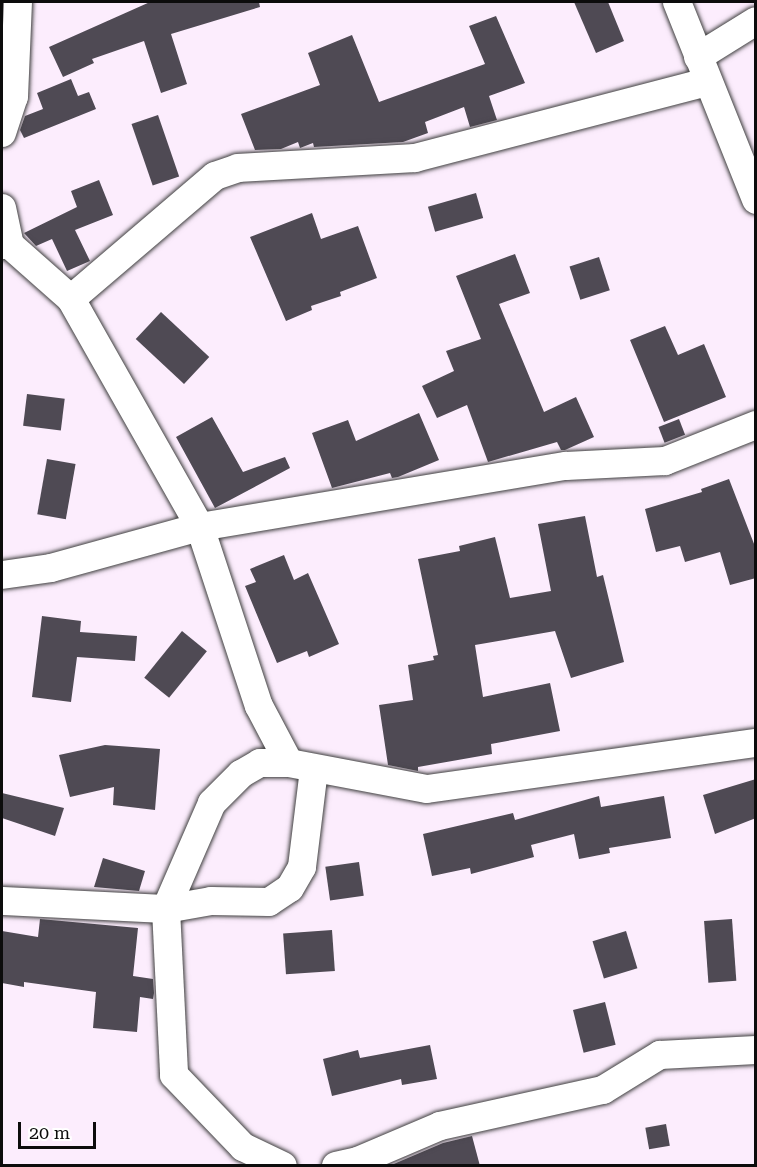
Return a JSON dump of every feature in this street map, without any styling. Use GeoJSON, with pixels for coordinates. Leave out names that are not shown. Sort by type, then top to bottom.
{"type":"FeatureCollection","features":[{"type":"Feature","properties":{"kind":"street"},"geometry":{"type":"LineString","coordinates":[[2,133],[14,97],[18,2]]}},
{"type":"Feature","properties":{"kind":"street"},"geometry":{"type":"LineString","coordinates":[[677,2],[702,70],[756,200]]}},
{"type":"Feature","properties":{"kind":"street"},"geometry":{"type":"LineString","coordinates":[[70,299],[215,176],[238,168],[415,158],[702,70],[756,21]]}},
{"type":"Feature","properties":{"kind":"street"},"geometry":{"type":"LineString","coordinates":[[2,208],[6,245],[70,299],[200,527],[259,706],[301,766],[306,849],[302,867],[290,888],[269,902],[211,901],[166,909],[2,901]]}},
{"type":"Feature","properties":{"kind":"street"},"geometry":{"type":"LineString","coordinates":[[2,575],[51,568],[200,527],[566,466],[665,461],[756,425]]}},
{"type":"Feature","properties":{"kind":"street"},"geometry":{"type":"LineString","coordinates":[[283,1166],[243,1148],[174,1075],[166,909],[212,803],[241,774],[260,763],[301,766],[427,789],[756,743]]}},
{"type":"Feature","properties":{"kind":"street"},"geometry":{"type":"LineString","coordinates":[[336,1166],[358,1161],[440,1126],[603,1090],[660,1055],[756,1050]]}},
{"type":"Feature","properties":{"kind":"building"},"geometry":{"type":"Polygon","coordinates":[[[150,2],[259,2],[260,7],[171,34],[187,84],[161,93],[144,41],[92,59],[94,63],[63,77],[49,47],[150,2]]]}},
{"type":"Feature","properties":{"kind":"building"},"geometry":{"type":"Polygon","coordinates":[[[574,2],[608,2],[624,41],[596,53],[574,2]]]}},
{"type":"Feature","properties":{"kind":"building"},"geometry":{"type":"Polygon","coordinates":[[[496,16],[525,83],[489,96],[497,120],[470,127],[464,107],[425,122],[428,133],[403,142],[314,147],[313,143],[300,148],[298,142],[281,149],[255,150],[241,114],[320,85],[308,53],[352,35],[379,102],[485,64],[469,26],[496,16]]]}},
{"type":"Feature","properties":{"kind":"building"},"geometry":{"type":"Polygon","coordinates":[[[71,79],[78,96],[89,92],[96,109],[24,138],[20,130],[25,116],[43,109],[37,93],[71,79]]]}},
{"type":"Feature","properties":{"kind":"building"},"geometry":{"type":"Polygon","coordinates":[[[158,115],[179,176],[153,186],[132,124],[158,115]]]}},
{"type":"Feature","properties":{"kind":"building"},"geometry":{"type":"Polygon","coordinates":[[[99,180],[113,215],[75,230],[90,261],[67,271],[52,239],[36,246],[24,233],[77,207],[71,191],[99,180]]]}},
{"type":"Feature","properties":{"kind":"building"},"geometry":{"type":"Polygon","coordinates":[[[476,193],[483,218],[435,232],[428,207],[476,193]]]}},
{"type":"Feature","properties":{"kind":"building"},"geometry":{"type":"Polygon","coordinates":[[[312,213],[321,239],[358,226],[377,278],[340,292],[341,296],[311,306],[312,310],[286,321],[250,237],[312,213]]]}},
{"type":"Feature","properties":{"kind":"building"},"geometry":{"type":"Polygon","coordinates":[[[515,254],[530,293],[499,304],[544,412],[576,397],[594,437],[565,450],[561,450],[557,442],[488,462],[467,405],[437,418],[422,386],[454,371],[446,351],[481,339],[456,276],[515,254]]]}},
{"type":"Feature","properties":{"kind":"building"},"geometry":{"type":"Polygon","coordinates":[[[599,257],[610,290],[580,300],[570,267],[599,257]]]}},
{"type":"Feature","properties":{"kind":"building"},"geometry":{"type":"Polygon","coordinates":[[[161,312],[209,357],[184,384],[136,339],[161,312]]]}},
{"type":"Feature","properties":{"kind":"building"},"geometry":{"type":"Polygon","coordinates":[[[665,326],[678,355],[704,344],[726,397],[664,422],[630,340],[665,326]]]}},
{"type":"Feature","properties":{"kind":"building"},"geometry":{"type":"Polygon","coordinates":[[[27,394],[65,399],[61,430],[23,426],[27,394]]]}},
{"type":"Feature","properties":{"kind":"building"},"geometry":{"type":"Polygon","coordinates":[[[419,413],[439,460],[398,477],[392,478],[390,473],[332,488],[312,433],[348,420],[356,441],[419,413]]]}},
{"type":"Feature","properties":{"kind":"building"},"geometry":{"type":"Polygon","coordinates":[[[212,417],[243,472],[285,457],[290,468],[215,508],[176,437],[212,417]]]}},
{"type":"Feature","properties":{"kind":"building"},"geometry":{"type":"Polygon","coordinates":[[[679,419],[685,435],[665,443],[658,427],[679,419]]]}},
{"type":"Feature","properties":{"kind":"building"},"geometry":{"type":"Polygon","coordinates":[[[47,459],[76,464],[66,519],[37,514],[47,459]]]}},
{"type":"Feature","properties":{"kind":"building"},"geometry":{"type":"Polygon","coordinates":[[[729,479],[756,549],[756,578],[730,585],[720,552],[685,562],[680,546],[656,552],[645,509],[702,492],[701,489],[729,479]]]}},
{"type":"Feature","properties":{"kind":"building"},"geometry":{"type":"Polygon","coordinates":[[[585,516],[597,577],[603,575],[624,662],[571,678],[555,631],[475,645],[483,697],[550,683],[560,731],[491,744],[492,754],[418,767],[418,771],[388,765],[379,705],[413,700],[408,665],[434,660],[433,656],[438,655],[418,559],[460,551],[459,546],[495,537],[510,598],[551,591],[538,524],[585,516]]]}},
{"type":"Feature","properties":{"kind":"building"},"geometry":{"type":"Polygon","coordinates":[[[284,555],[294,580],[308,573],[339,644],[309,657],[307,651],[277,663],[245,586],[256,582],[250,569],[284,555]]]}},
{"type":"Feature","properties":{"kind":"building"},"geometry":{"type":"Polygon","coordinates":[[[42,616],[81,621],[80,632],[137,636],[135,661],[77,657],[71,702],[32,697],[42,616]]]}},
{"type":"Feature","properties":{"kind":"building"},"geometry":{"type":"Polygon","coordinates":[[[182,631],[207,651],[169,698],[144,678],[182,631]]]}},
{"type":"Feature","properties":{"kind":"building"},"geometry":{"type":"Polygon","coordinates":[[[105,745],[160,749],[155,810],[113,805],[114,787],[70,797],[59,755],[105,745]]]}},
{"type":"Feature","properties":{"kind":"building"},"geometry":{"type":"Polygon","coordinates":[[[756,779],[756,818],[715,834],[703,795],[756,779]]]}},
{"type":"Feature","properties":{"kind":"building"},"geometry":{"type":"Polygon","coordinates":[[[2,793],[64,808],[55,836],[2,818],[2,793]]]}},
{"type":"Feature","properties":{"kind":"building"},"geometry":{"type":"Polygon","coordinates":[[[599,796],[601,807],[664,796],[671,838],[609,848],[610,853],[579,859],[574,834],[531,845],[534,857],[471,874],[470,868],[432,876],[423,834],[513,813],[515,820],[599,796]]]}},
{"type":"Feature","properties":{"kind":"building"},"geometry":{"type":"Polygon","coordinates":[[[103,858],[145,871],[139,891],[94,887],[103,858]]]}},
{"type":"Feature","properties":{"kind":"building"},"geometry":{"type":"Polygon","coordinates":[[[359,862],[364,896],[330,900],[325,867],[359,862]]]}},
{"type":"Feature","properties":{"kind":"building"},"geometry":{"type":"Polygon","coordinates":[[[40,919],[138,928],[133,976],[153,979],[154,993],[153,999],[140,997],[137,1032],[93,1028],[96,992],[24,982],[24,987],[2,983],[2,931],[38,937],[40,919]]]}},
{"type":"Feature","properties":{"kind":"building"},"geometry":{"type":"Polygon","coordinates":[[[732,919],[736,981],[708,983],[704,921],[732,919]]]}},
{"type":"Feature","properties":{"kind":"building"},"geometry":{"type":"Polygon","coordinates":[[[332,930],[335,971],[286,974],[283,933],[332,930]]]}},
{"type":"Feature","properties":{"kind":"building"},"geometry":{"type":"Polygon","coordinates":[[[626,931],[637,968],[604,979],[593,941],[626,931]]]}},
{"type":"Feature","properties":{"kind":"building"},"geometry":{"type":"Polygon","coordinates":[[[605,1002],[616,1045],[584,1053],[573,1010],[605,1002]]]}},
{"type":"Feature","properties":{"kind":"building"},"geometry":{"type":"Polygon","coordinates":[[[430,1045],[437,1079],[402,1085],[401,1079],[332,1096],[323,1059],[358,1050],[360,1058],[430,1045]]]}},
{"type":"Feature","properties":{"kind":"building"},"geometry":{"type":"Polygon","coordinates":[[[666,1124],[670,1146],[649,1149],[645,1128],[666,1124]]]}},
{"type":"Feature","properties":{"kind":"building"},"geometry":{"type":"Polygon","coordinates":[[[472,1136],[480,1166],[389,1166],[443,1143],[472,1136]]]}}]}
